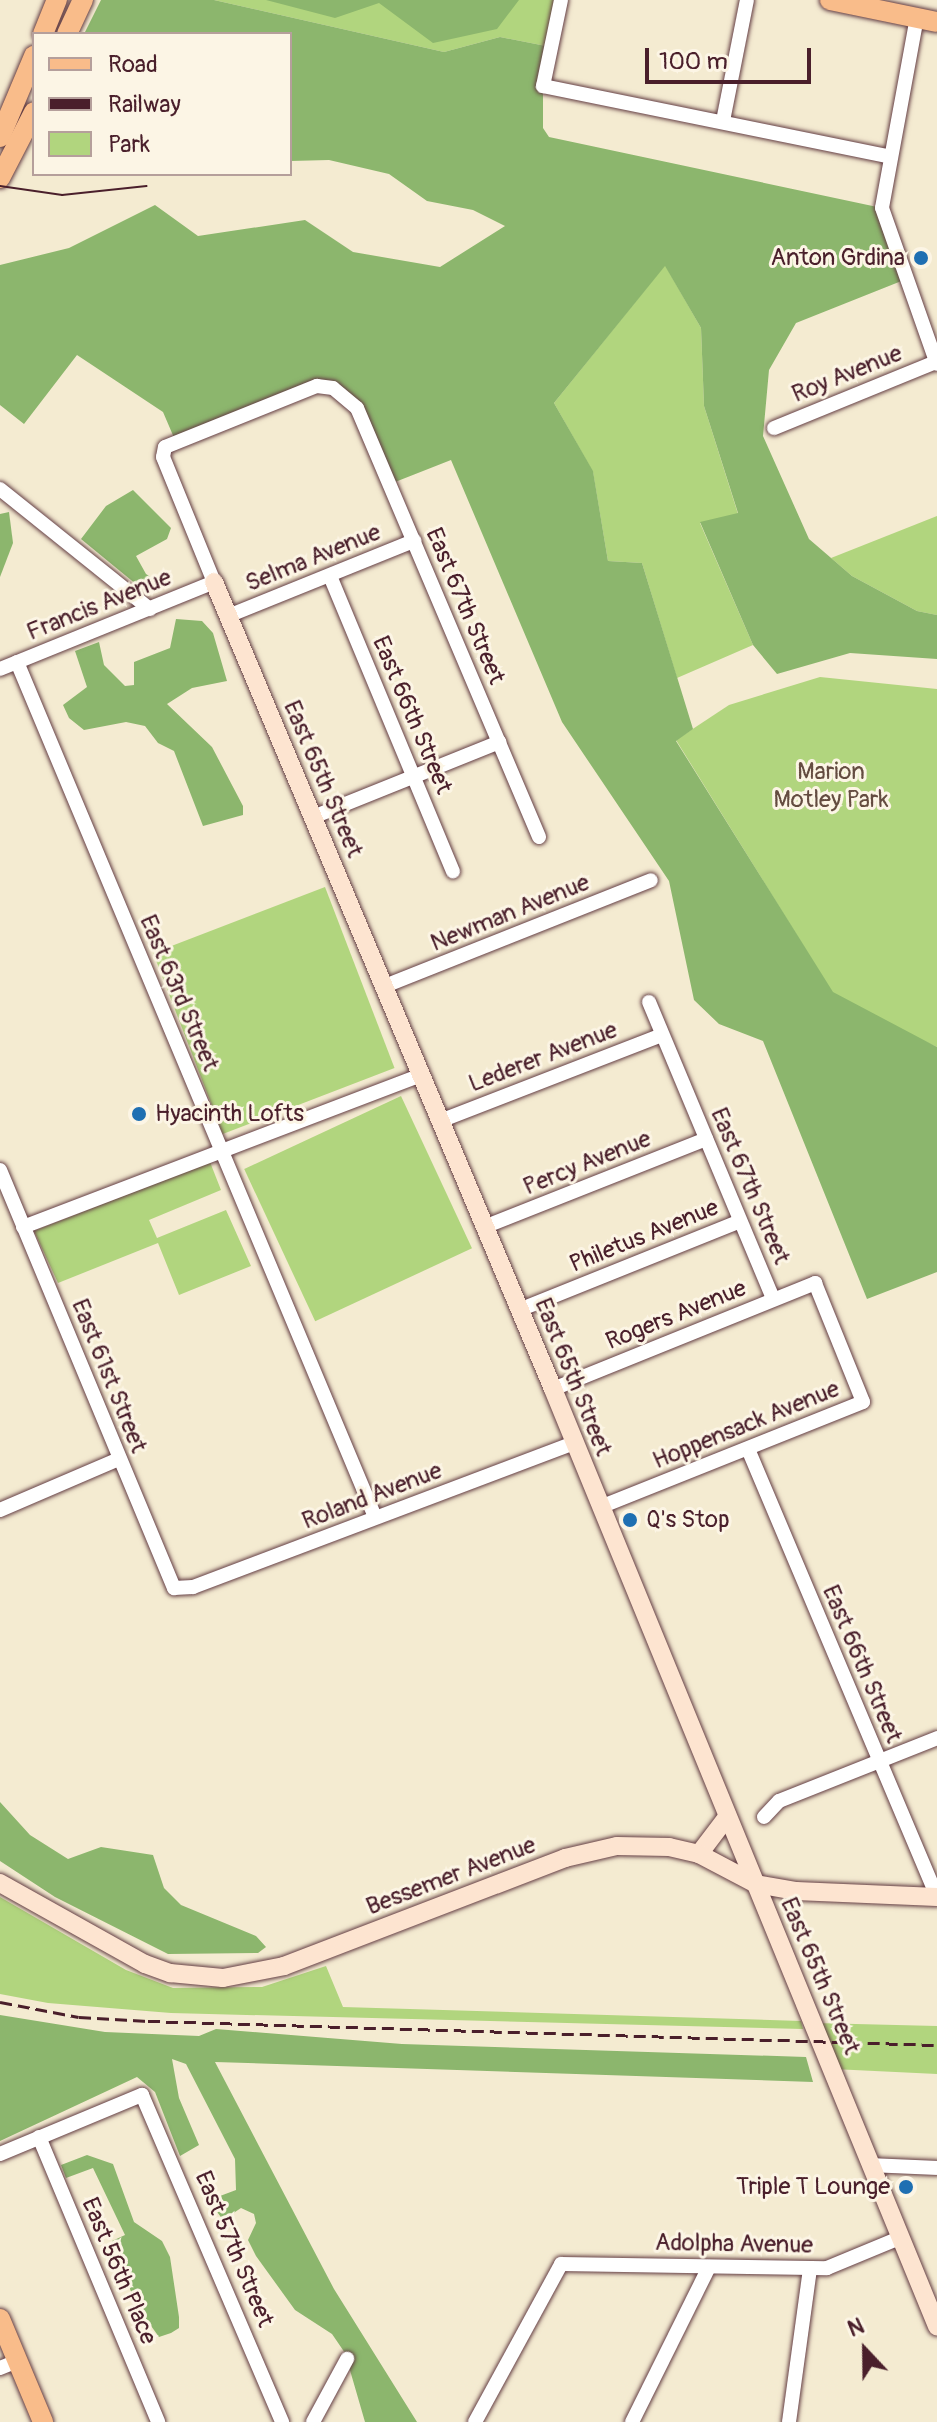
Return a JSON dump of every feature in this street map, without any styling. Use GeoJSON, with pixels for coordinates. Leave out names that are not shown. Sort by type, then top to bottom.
{"type":"FeatureCollection","features":[{"type":"Feature","properties":{"kind":"main road"},"geometry":{"type":"LineString","coordinates":[[44,32],[57,0]]}},
{"type":"Feature","properties":{"kind":"main road"},"geometry":{"type":"LineString","coordinates":[[68,32],[83,0]]}},
{"type":"Feature","properties":{"kind":"main road"},"geometry":{"type":"LineString","coordinates":[[830,0],[927,20]]}},
{"type":"Feature","properties":{"kind":"main road"},"geometry":{"type":"LineString","coordinates":[[0,178],[25,108],[32,68]]}},
{"type":"Feature","properties":{"kind":"main road"},"geometry":{"type":"LineString","coordinates":[[0,137],[25,108]]}},
{"type":"Feature","properties":{"kind":"main road"},"geometry":{"type":"LineString","coordinates":[[0,2319],[9,2364],[43,2422]]}},
{"type":"Feature","properties":{"kind":"street"},"geometry":{"type":"LineString","coordinates":[[561,0],[543,86],[888,156]]}},
{"type":"Feature","properties":{"kind":"street"},"geometry":{"type":"LineString","coordinates":[[723,121],[747,0]]}},
{"type":"Feature","properties":{"kind":"street"},"geometry":{"type":"LineString","coordinates":[[927,20],[888,156],[882,208],[937,363]]}},
{"type":"Feature","properties":{"kind":"street","name":"Roy Avenue"},"geometry":{"type":"LineString","coordinates":[[774,428],[937,363]]}},
{"type":"Feature","properties":{"kind":"street","name":"East 65th Street"},"geometry":{"type":"LineString","coordinates":[[347,394],[317,386],[165,447],[163,457],[553,1389],[936,2323]]}},
{"type":"Feature","properties":{"kind":"street","name":"East 67th Street"},"geometry":{"type":"LineString","coordinates":[[347,394],[414,541],[539,837]]}},
{"type":"Feature","properties":{"kind":"street"},"geometry":{"type":"LineString","coordinates":[[3,495],[150,609]]}},
{"type":"Feature","properties":{"kind":"street","name":"Selma Avenue"},"geometry":{"type":"LineString","coordinates":[[228,616],[414,541]]}},
{"type":"Feature","properties":{"kind":"street","name":"East 66th Street"},"geometry":{"type":"LineString","coordinates":[[330,576],[453,871]]}},
{"type":"Feature","properties":{"kind":"street","name":"Francis Avenue"},"geometry":{"type":"LineString","coordinates":[[0,669],[214,582]]}},
{"type":"Feature","properties":{"kind":"street","name":"East 63rd Street"},"geometry":{"type":"LineString","coordinates":[[17,662],[375,1517]]}},
{"type":"Feature","properties":{"kind":"street"},"geometry":{"type":"LineString","coordinates":[[313,817],[500,742]]}},
{"type":"Feature","properties":{"kind":"street","name":"Newman Avenue"},"geometry":{"type":"LineString","coordinates":[[385,986],[651,880]]}},
{"type":"Feature","properties":{"kind":"street","name":"East 67th Street"},"geometry":{"type":"LineString","coordinates":[[649,1002],[773,1299]]}},
{"type":"Feature","properties":{"kind":"street","name":"Lederer Avenue"},"geometry":{"type":"LineString","coordinates":[[440,1121],[662,1035]]}},
{"type":"Feature","properties":{"kind":"street"},"geometry":{"type":"LineString","coordinates":[[23,1227],[422,1075]]}},
{"type":"Feature","properties":{"kind":"street","name":"Percy Avenue"},"geometry":{"type":"LineString","coordinates":[[484,1227],[706,1139]]}},
{"type":"Feature","properties":{"kind":"street","name":"East 61st Street"},"geometry":{"type":"LineString","coordinates":[[0,1170],[171,1584],[184,1590]]}},
{"type":"Feature","properties":{"kind":"street","name":"Philetus Avenue"},"geometry":{"type":"LineString","coordinates":[[519,1310],[740,1221]]}},
{"type":"Feature","properties":{"kind":"street","name":"Rogers Avenue"},"geometry":{"type":"LineString","coordinates":[[553,1389],[815,1283],[863,1402]]}},
{"type":"Feature","properties":{"kind":"street","name":"Hoppensack Avenue"},"geometry":{"type":"LineString","coordinates":[[600,1507],[863,1402]]}},
{"type":"Feature","properties":{"kind":"street","name":"Roland Avenue"},"geometry":{"type":"LineString","coordinates":[[184,1590],[574,1443]]}},
{"type":"Feature","properties":{"kind":"street","name":"East 66th Street"},"geometry":{"type":"LineString","coordinates":[[748,1449],[937,1897]]}},
{"type":"Feature","properties":{"kind":"street"},"geometry":{"type":"LineString","coordinates":[[0,1510],[119,1459]]}},
{"type":"Feature","properties":{"kind":"street"},"geometry":{"type":"LineString","coordinates":[[764,1817],[773,1803],[937,1738]]}},
{"type":"Feature","properties":{"kind":"street"},"geometry":{"type":"LineString","coordinates":[[699,1854],[727,1817]]}},
{"type":"Feature","properties":{"kind":"street","name":"Bessemer Avenue"},"geometry":{"type":"LineString","coordinates":[[0,1883],[145,1964],[170,1973],[223,1978],[284,1966],[590,1850],[641,1845],[699,1854],[756,1884],[818,1893],[937,1897]]}},
{"type":"Feature","properties":{"kind":"street","name":"East 57th Street"},"geometry":{"type":"LineString","coordinates":[[39,2137],[142,2095],[282,2422]]}},
{"type":"Feature","properties":{"kind":"street"},"geometry":{"type":"LineString","coordinates":[[0,2154],[39,2137]]}},
{"type":"Feature","properties":{"kind":"street","name":"East 56th Place"},"geometry":{"type":"LineString","coordinates":[[39,2137],[158,2422]]}},
{"type":"Feature","properties":{"kind":"street"},"geometry":{"type":"LineString","coordinates":[[870,2165],[937,2168]]}},
{"type":"Feature","properties":{"kind":"street","name":"Adolpha Avenue"},"geometry":{"type":"LineString","coordinates":[[475,2422],[561,2264],[827,2268],[902,2237]]}},
{"type":"Feature","properties":{"kind":"street"},"geometry":{"type":"LineString","coordinates":[[632,2422],[709,2267]]}},
{"type":"Feature","properties":{"kind":"street"},"geometry":{"type":"LineString","coordinates":[[789,2422],[810,2269]]}},
{"type":"Feature","properties":{"kind":"street"},"geometry":{"type":"LineString","coordinates":[[313,2422],[347,2359]]}},
{"type":"Feature","properties":{"kind":"green space"},"geometry":{"type":"Polygon","coordinates":[[[101,0],[214,0],[444,52],[500,37],[551,47],[543,86],[543,128],[549,137],[882,208],[904,280],[796,323],[769,370],[763,436],[809,539],[852,576],[917,611],[937,615],[937,659],[850,653],[777,674],[753,645],[700,522],[738,513],[704,406],[701,328],[665,266],[554,403],[593,471],[608,561],[642,563],[693,729],[676,741],[833,992],[937,1047],[937,1272],[867,1299],[763,1041],[719,1024],[694,1000],[669,881],[562,722],[451,460],[390,484],[368,431],[333,388],[175,440],[163,412],[77,355],[24,424],[0,405],[0,265],[69,248],[155,205],[198,236],[305,220],[353,252],[440,267],[505,226],[473,210],[427,201],[389,174],[329,160],[292,161],[292,32],[85,32],[101,0]]]}},
{"type":"Feature","properties":{"kind":"green space"},"geometry":{"type":"Polygon","coordinates":[[[214,0],[561,0],[551,47],[500,37],[444,52],[214,0]]]}},
{"type":"Feature","properties":{"kind":"green space"},"geometry":{"type":"Polygon","coordinates":[[[266,0],[519,0],[497,29],[433,43],[379,3],[335,18],[266,0]]]}},
{"type":"Feature","properties":{"kind":"green space"},"geometry":{"type":"Polygon","coordinates":[[[665,265],[701,328],[704,406],[738,514],[700,523],[753,645],[677,678],[642,563],[608,561],[593,472],[554,403],[665,265]]]}},
{"type":"Feature","properties":{"kind":"green space"},"geometry":{"type":"Polygon","coordinates":[[[133,490],[171,528],[167,539],[136,556],[146,574],[163,585],[148,594],[81,539],[106,506],[133,490]]]}},
{"type":"Feature","properties":{"kind":"green space"},"geometry":{"type":"Polygon","coordinates":[[[9,512],[13,543],[0,577],[0,514],[9,512]]]}},
{"type":"Feature","properties":{"kind":"green space"},"geometry":{"type":"Polygon","coordinates":[[[937,516],[937,615],[917,611],[852,576],[831,558],[937,516]]]}},
{"type":"Feature","properties":{"kind":"green space"},"geometry":{"type":"Polygon","coordinates":[[[176,619],[202,621],[213,633],[227,681],[192,688],[167,704],[212,747],[243,806],[243,815],[203,826],[174,751],[158,743],[145,726],[126,722],[84,730],[69,718],[63,705],[87,687],[75,651],[99,642],[104,665],[125,686],[134,685],[134,662],[170,648],[176,619]]]}},
{"type":"Feature","properties":{"kind":"green space","name":"Marion Motley Park"},"geometry":{"type":"Polygon","coordinates":[[[820,677],[937,689],[937,1047],[837,1000],[676,740],[729,705],[820,677]]]}},
{"type":"Feature","properties":{"kind":"green space"},"geometry":{"type":"Polygon","coordinates":[[[325,887],[395,1068],[223,1134],[153,953],[325,887]]]}},
{"type":"Feature","properties":{"kind":"green space"},"geometry":{"type":"Polygon","coordinates":[[[401,1096],[472,1248],[315,1321],[244,1169],[401,1096]]]}},
{"type":"Feature","properties":{"kind":"green space"},"geometry":{"type":"Polygon","coordinates":[[[210,1162],[221,1190],[149,1220],[157,1238],[226,1210],[251,1266],[179,1295],[158,1243],[58,1283],[34,1231],[210,1162]]]}},
{"type":"Feature","properties":{"kind":"green space"},"geometry":{"type":"Polygon","coordinates":[[[0,1802],[30,1835],[68,1859],[101,1847],[153,1855],[164,1888],[181,1905],[256,1936],[266,1947],[258,1953],[168,1954],[55,1897],[0,1861],[0,1802]]]}},
{"type":"Feature","properties":{"kind":"green space"},"geometry":{"type":"Polygon","coordinates":[[[0,1897],[126,1970],[173,1988],[262,1987],[326,1966],[343,2007],[801,2021],[803,2029],[171,2013],[48,2003],[0,1994],[0,1897]]]}},
{"type":"Feature","properties":{"kind":"green space"},"geometry":{"type":"Polygon","coordinates":[[[0,2015],[105,2032],[199,2036],[216,2029],[402,2044],[806,2057],[813,2082],[215,2062],[334,2289],[417,2422],[365,2422],[345,2353],[332,2334],[295,2310],[256,2256],[248,2240],[256,2223],[254,2214],[241,2208],[223,2220],[215,2209],[212,2199],[236,2190],[235,2159],[186,2064],[172,2059],[179,2098],[199,2145],[180,2156],[155,2092],[137,2077],[0,2141],[0,2015]]]}},
{"type":"Feature","properties":{"kind":"green space"},"geometry":{"type":"Polygon","coordinates":[[[815,2023],[937,2026],[937,2074],[833,2069],[815,2023]]]}},
{"type":"Feature","properties":{"kind":"green space"},"geometry":{"type":"Polygon","coordinates":[[[87,2155],[113,2164],[134,2222],[162,2241],[170,2257],[179,2317],[179,2328],[171,2333],[159,2337],[136,2305],[112,2241],[125,2235],[93,2168],[66,2178],[61,2165],[87,2155]]]}},
{"type":"Feature","properties":{"kind":"tram line"},"geometry":{"type":"LineString","coordinates":[[0,186],[62,195],[147,186]]}},
{"type":"Feature","properties":{"kind":"railway"},"geometry":{"type":"LineString","coordinates":[[0,2002],[79,2017],[148,2021],[937,2045]]}},
{"type":"Feature","properties":{"kind":"place","name":"Anton Grdina"},"geometry":{"type":"Point","coordinates":[921,258]}},
{"type":"Feature","properties":{"kind":"place","name":"Hyacinth Lofts"},"geometry":{"type":"Point","coordinates":[139,1114]}},
{"type":"Feature","properties":{"kind":"place","name":"Q's Stop"},"geometry":{"type":"Point","coordinates":[630,1520]}},
{"type":"Feature","properties":{"kind":"place","name":"Triple T Lounge"},"geometry":{"type":"Point","coordinates":[906,2187]}}]}
